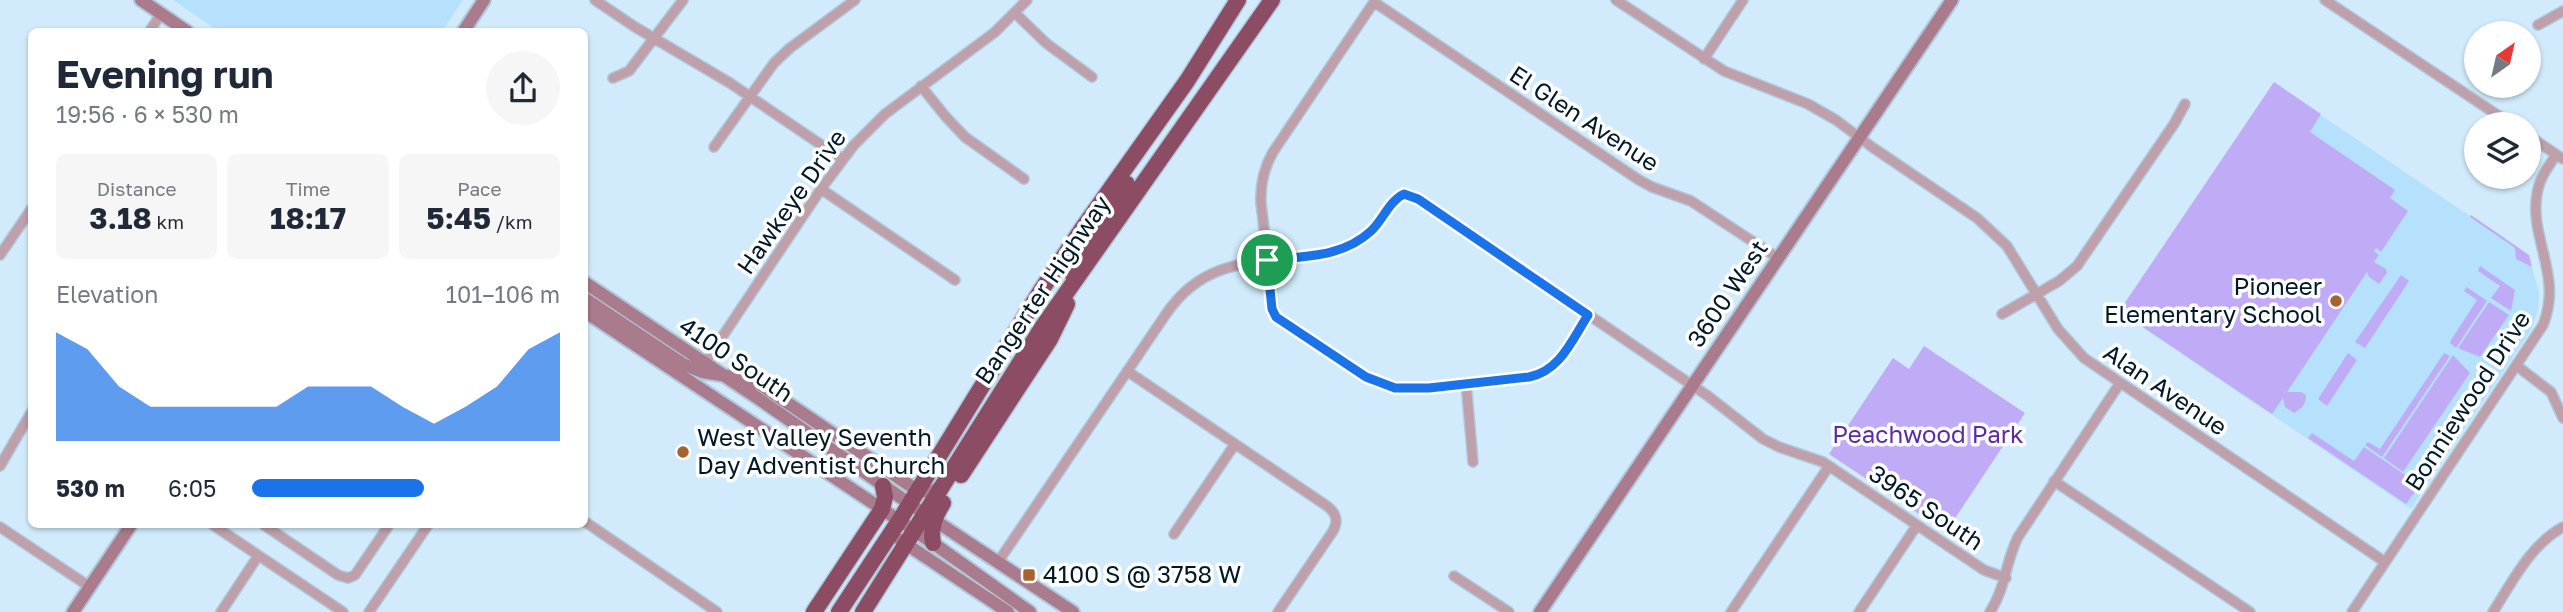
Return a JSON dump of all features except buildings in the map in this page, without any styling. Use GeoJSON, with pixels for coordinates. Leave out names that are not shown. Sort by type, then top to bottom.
{"type":"FeatureCollection","features":[{"type":"Feature","properties":{"kind":"highway","name":"Bangerter Highway"},"geometry":{"type":"LineString","coordinates":[[839,612],[900,521],[1040,292],[1187,81],[1238,0]]}},
{"type":"Feature","properties":{"kind":"highway","name":"Bangerter Highway"},"geometry":{"type":"LineString","coordinates":[[863,612],[911,537],[929,517],[943,485],[1010,376],[1072,283],[1272,0]]}},
{"type":"Feature","properties":{"kind":"highway"},"geometry":{"type":"LineString","coordinates":[[933,543],[929,517],[1050,339],[1066,307],[1079,255],[1183,103],[1187,81]]}},
{"type":"Feature","properties":{"kind":"highway"},"geometry":{"type":"LineString","coordinates":[[814,612],[882,509],[885,497],[883,486]]}},
{"type":"Feature","properties":{"kind":"main road"},"geometry":{"type":"LineString","coordinates":[[141,0],[182,28]]}},
{"type":"Feature","properties":{"kind":"main road"},"geometry":{"type":"LineString","coordinates":[[466,28],[484,0]]}},
{"type":"Feature","properties":{"kind":"main road","name":"3600 West"},"geometry":{"type":"LineString","coordinates":[[1540,612],[1952,0]]}},
{"type":"Feature","properties":{"kind":"main road","name":"4100 South"},"geometry":{"type":"LineString","coordinates":[[588,285],[883,486],[914,498],[929,517],[1073,612]]}},
{"type":"Feature","properties":{"kind":"main road"},"geometry":{"type":"LineString","coordinates":[[588,301],[683,364],[702,372],[746,379],[761,385],[914,498],[943,485]]}},
{"type":"Feature","properties":{"kind":"main road","name":"4100 South"},"geometry":{"type":"LineString","coordinates":[[588,314],[900,521],[911,537],[933,543],[1030,612]]}},
{"type":"Feature","properties":{"kind":"main road"},"geometry":{"type":"LineString","coordinates":[[73,612],[129,528]]}},
{"type":"Feature","properties":{"kind":"main road"},"geometry":{"type":"LineString","coordinates":[[889,538],[911,537],[1008,612]]}},
{"type":"Feature","properties":{"kind":"street"},"geometry":{"type":"LineString","coordinates":[[595,0],[749,96],[842,159]]}},
{"type":"Feature","properties":{"kind":"street"},"geometry":{"type":"LineString","coordinates":[[613,78],[629,71],[683,0]]}},
{"type":"Feature","properties":{"kind":"street"},"geometry":{"type":"LineString","coordinates":[[714,147],[766,72],[790,48],[855,0]]}},
{"type":"Feature","properties":{"kind":"street","name":"Hawkeye Drive"},"geometry":{"type":"LineString","coordinates":[[704,364],[842,159],[880,119],[988,37],[1027,0]]}},
{"type":"Feature","properties":{"kind":"street","name":"Alan Avenue"},"geometry":{"type":"LineString","coordinates":[[1616,0],[1724,71],[1808,104],[1988,226],[2015,258],[2070,345],[2092,365],[2385,562]]}},
{"type":"Feature","properties":{"kind":"street"},"geometry":{"type":"LineString","coordinates":[[1704,59],[1743,0]]}},
{"type":"Feature","properties":{"kind":"street"},"geometry":{"type":"LineString","coordinates":[[2325,0],[2493,112]]}},
{"type":"Feature","properties":{"kind":"street","name":"El Glen Avenue"},"geometry":{"type":"LineString","coordinates":[[1267,260],[1260,194],[1269,160],[1374,2],[1639,180],[1690,201],[1778,258]]}},
{"type":"Feature","properties":{"kind":"street"},"geometry":{"type":"LineString","coordinates":[[2541,23],[2563,11]]}},
{"type":"Feature","properties":{"kind":"street"},"geometry":{"type":"LineString","coordinates":[[1015,13],[1046,43],[1092,77]]}},
{"type":"Feature","properties":{"kind":"street"},"geometry":{"type":"LineString","coordinates":[[152,28],[161,14]]}},
{"type":"Feature","properties":{"kind":"street"},"geometry":{"type":"LineString","coordinates":[[921,86],[965,137],[1024,179]]}},
{"type":"Feature","properties":{"kind":"street"},"geometry":{"type":"LineString","coordinates":[[2002,314],[2066,276],[2081,261],[2185,104]]}},
{"type":"Feature","properties":{"kind":"street"},"geometry":{"type":"LineString","coordinates":[[2541,144],[2560,157]]}},
{"type":"Feature","properties":{"kind":"street","name":"Bonniewood Drive"},"geometry":{"type":"LineString","coordinates":[[2351,612],[2543,325],[2549,306],[2550,284],[2536,199],[2542,178],[2560,157]]}},
{"type":"Feature","properties":{"kind":"street"},"geometry":{"type":"LineString","coordinates":[[821,189],[955,279]]}},
{"type":"Feature","properties":{"kind":"street","name":"3965 South"},"geometry":{"type":"LineString","coordinates":[[1267,260],[1323,254],[1348,247],[1370,233],[1404,194],[1418,199],[1692,386],[1768,442],[1817,459],[1984,570],[2006,578]]}},
{"type":"Feature","properties":{"kind":"street"},"geometry":{"type":"LineString","coordinates":[[0,255],[28,214]]}},
{"type":"Feature","properties":{"kind":"street"},"geometry":{"type":"LineString","coordinates":[[998,562],[1171,306],[1189,287],[1206,275],[1226,267],[1267,260],[1272,309],[1276,317],[1366,377],[1402,389],[1529,377],[1548,371],[1559,360],[1588,315]]}},
{"type":"Feature","properties":{"kind":"street"},"geometry":{"type":"LineString","coordinates":[[2517,366],[2539,380],[2551,392],[2563,418]]}},
{"type":"Feature","properties":{"kind":"street"},"geometry":{"type":"LineString","coordinates":[[1127,371],[1327,506],[1337,517],[1333,531],[1278,612]]}},
{"type":"Feature","properties":{"kind":"street"},"geometry":{"type":"LineString","coordinates":[[1466,383],[1473,462]]}},
{"type":"Feature","properties":{"kind":"street"},"geometry":{"type":"LineString","coordinates":[[1990,612],[2002,592],[2011,553],[2018,537],[2120,383]]}},
{"type":"Feature","properties":{"kind":"street"},"geometry":{"type":"LineString","coordinates":[[0,466],[28,418]]}},
{"type":"Feature","properties":{"kind":"street"},"geometry":{"type":"LineString","coordinates":[[1174,534],[1235,444]]}},
{"type":"Feature","properties":{"kind":"street"},"geometry":{"type":"LineString","coordinates":[[1731,612],[1829,466]]}},
{"type":"Feature","properties":{"kind":"street"},"geometry":{"type":"LineString","coordinates":[[2054,481],[2250,612]]}},
{"type":"Feature","properties":{"kind":"street"},"geometry":{"type":"LineString","coordinates":[[588,524],[717,612]]}},
{"type":"Feature","properties":{"kind":"street"},"geometry":{"type":"LineString","coordinates":[[1859,612],[1917,525]]}},
{"type":"Feature","properties":{"kind":"street"},"geometry":{"type":"LineString","coordinates":[[0,527],[90,587]]}},
{"type":"Feature","properties":{"kind":"street"},"geometry":{"type":"LineString","coordinates":[[2493,612],[2535,550],[2551,534],[2563,527]]}},
{"type":"Feature","properties":{"kind":"street"},"geometry":{"type":"LineString","coordinates":[[217,528],[343,612]]}},
{"type":"Feature","properties":{"kind":"street"},"geometry":{"type":"LineString","coordinates":[[268,528],[338,575],[348,578],[355,575],[388,528]]}},
{"type":"Feature","properties":{"kind":"street"},"geometry":{"type":"LineString","coordinates":[[369,612],[426,528]]}},
{"type":"Feature","properties":{"kind":"street"},"geometry":{"type":"LineString","coordinates":[[221,612],[258,556]]}},
{"type":"Feature","properties":{"kind":"street"},"geometry":{"type":"LineString","coordinates":[[1454,576],[1509,612]]}},
{"type":"Feature","properties":{"kind":"shaded area"},"geometry":{"type":"Polygon","coordinates":[[[173,0],[463,0],[444,28],[214,28],[173,0]]]}},
{"type":"Feature","properties":{"kind":"shaded area","name":"Pioneer Elementary School"},"geometry":{"type":"Polygon","coordinates":[[[2278,86],[2529,256],[2539,292],[2538,310],[2531,330],[2411,509],[2124,315],[2278,86]]]}},
{"type":"Feature","properties":{"kind":"green space"},"geometry":{"type":"Polygon","coordinates":[[[2274,82],[2321,114],[2310,132],[2395,190],[2390,198],[2408,211],[2381,252],[2376,248],[2374,251],[2379,255],[2374,262],[2386,269],[2387,273],[2379,284],[2369,277],[2367,272],[2287,392],[2301,392],[2306,395],[2303,406],[2294,413],[2285,407],[2283,398],[2272,414],[2122,313],[2122,307],[2274,82]]]}},
{"type":"Feature","properties":{"kind":"green space"},"geometry":{"type":"Polygon","coordinates":[[[2471,215],[2529,255],[2532,267],[2516,259],[2515,248],[2470,217],[2471,215]]]}},
{"type":"Feature","properties":{"kind":"green space"},"geometry":{"type":"Polygon","coordinates":[[[2480,266],[2515,290],[2511,311],[2491,298],[2500,286],[2478,271],[2480,266]]]}},
{"type":"Feature","properties":{"kind":"green space"},"geometry":{"type":"Polygon","coordinates":[[[2401,275],[2409,281],[2365,348],[2355,342],[2401,275]]]}},
{"type":"Feature","properties":{"kind":"green space"},"geometry":{"type":"Polygon","coordinates":[[[2467,287],[2487,301],[2456,348],[2450,343],[2451,340],[2477,300],[2464,291],[2467,287]]]}},
{"type":"Feature","properties":{"kind":"green space"},"geometry":{"type":"Polygon","coordinates":[[[2489,302],[2509,315],[2480,357],[2458,348],[2489,302]]]}},
{"type":"Feature","properties":{"kind":"green space","name":"Peachwood Park"},"geometry":{"type":"Polygon","coordinates":[[[1924,346],[2025,413],[1946,532],[1829,454],[1893,358],[1909,369],[1924,346]]]}},
{"type":"Feature","properties":{"kind":"green space"},"geometry":{"type":"Polygon","coordinates":[[[2348,353],[2357,360],[2327,406],[2318,399],[2348,353]]]}},
{"type":"Feature","properties":{"kind":"green space"},"geometry":{"type":"Polygon","coordinates":[[[2444,353],[2450,356],[2382,457],[2365,445],[2368,442],[2380,449],[2444,353]]]}},
{"type":"Feature","properties":{"kind":"green space"},"geometry":{"type":"Polygon","coordinates":[[[2453,355],[2470,373],[2403,472],[2384,458],[2453,355]]]}},
{"type":"Feature","properties":{"kind":"green space"},"geometry":{"type":"Polygon","coordinates":[[[2312,433],[2354,461],[2364,447],[2420,485],[2406,504],[2308,438],[2312,433]]]}},
{"type":"Feature","properties":{"kind":"place","name":"Pioneer Elementary School"},"geometry":{"type":"Point","coordinates":[2336,301]}},
{"type":"Feature","properties":{"kind":"place","name":"West Valley Seventh Day Adventist Church"},"geometry":{"type":"Point","coordinates":[683,452]}},
{"type":"Feature","properties":{"kind":"place","name":"4100 S @ 3758 W"},"geometry":{"type":"Point","coordinates":[1029,575]}},
{"type":"Feature","properties":{"kind":"route"},"geometry":{"type":"LineString","coordinates":[[1404,194],[1418,199],[1588,315],[1559,360],[1542,374],[1429,388],[1395,388],[1366,377],[1276,317],[1272,309],[1267,260],[1323,254],[1348,247],[1375,228],[1392,204],[1404,194]]}}]}
